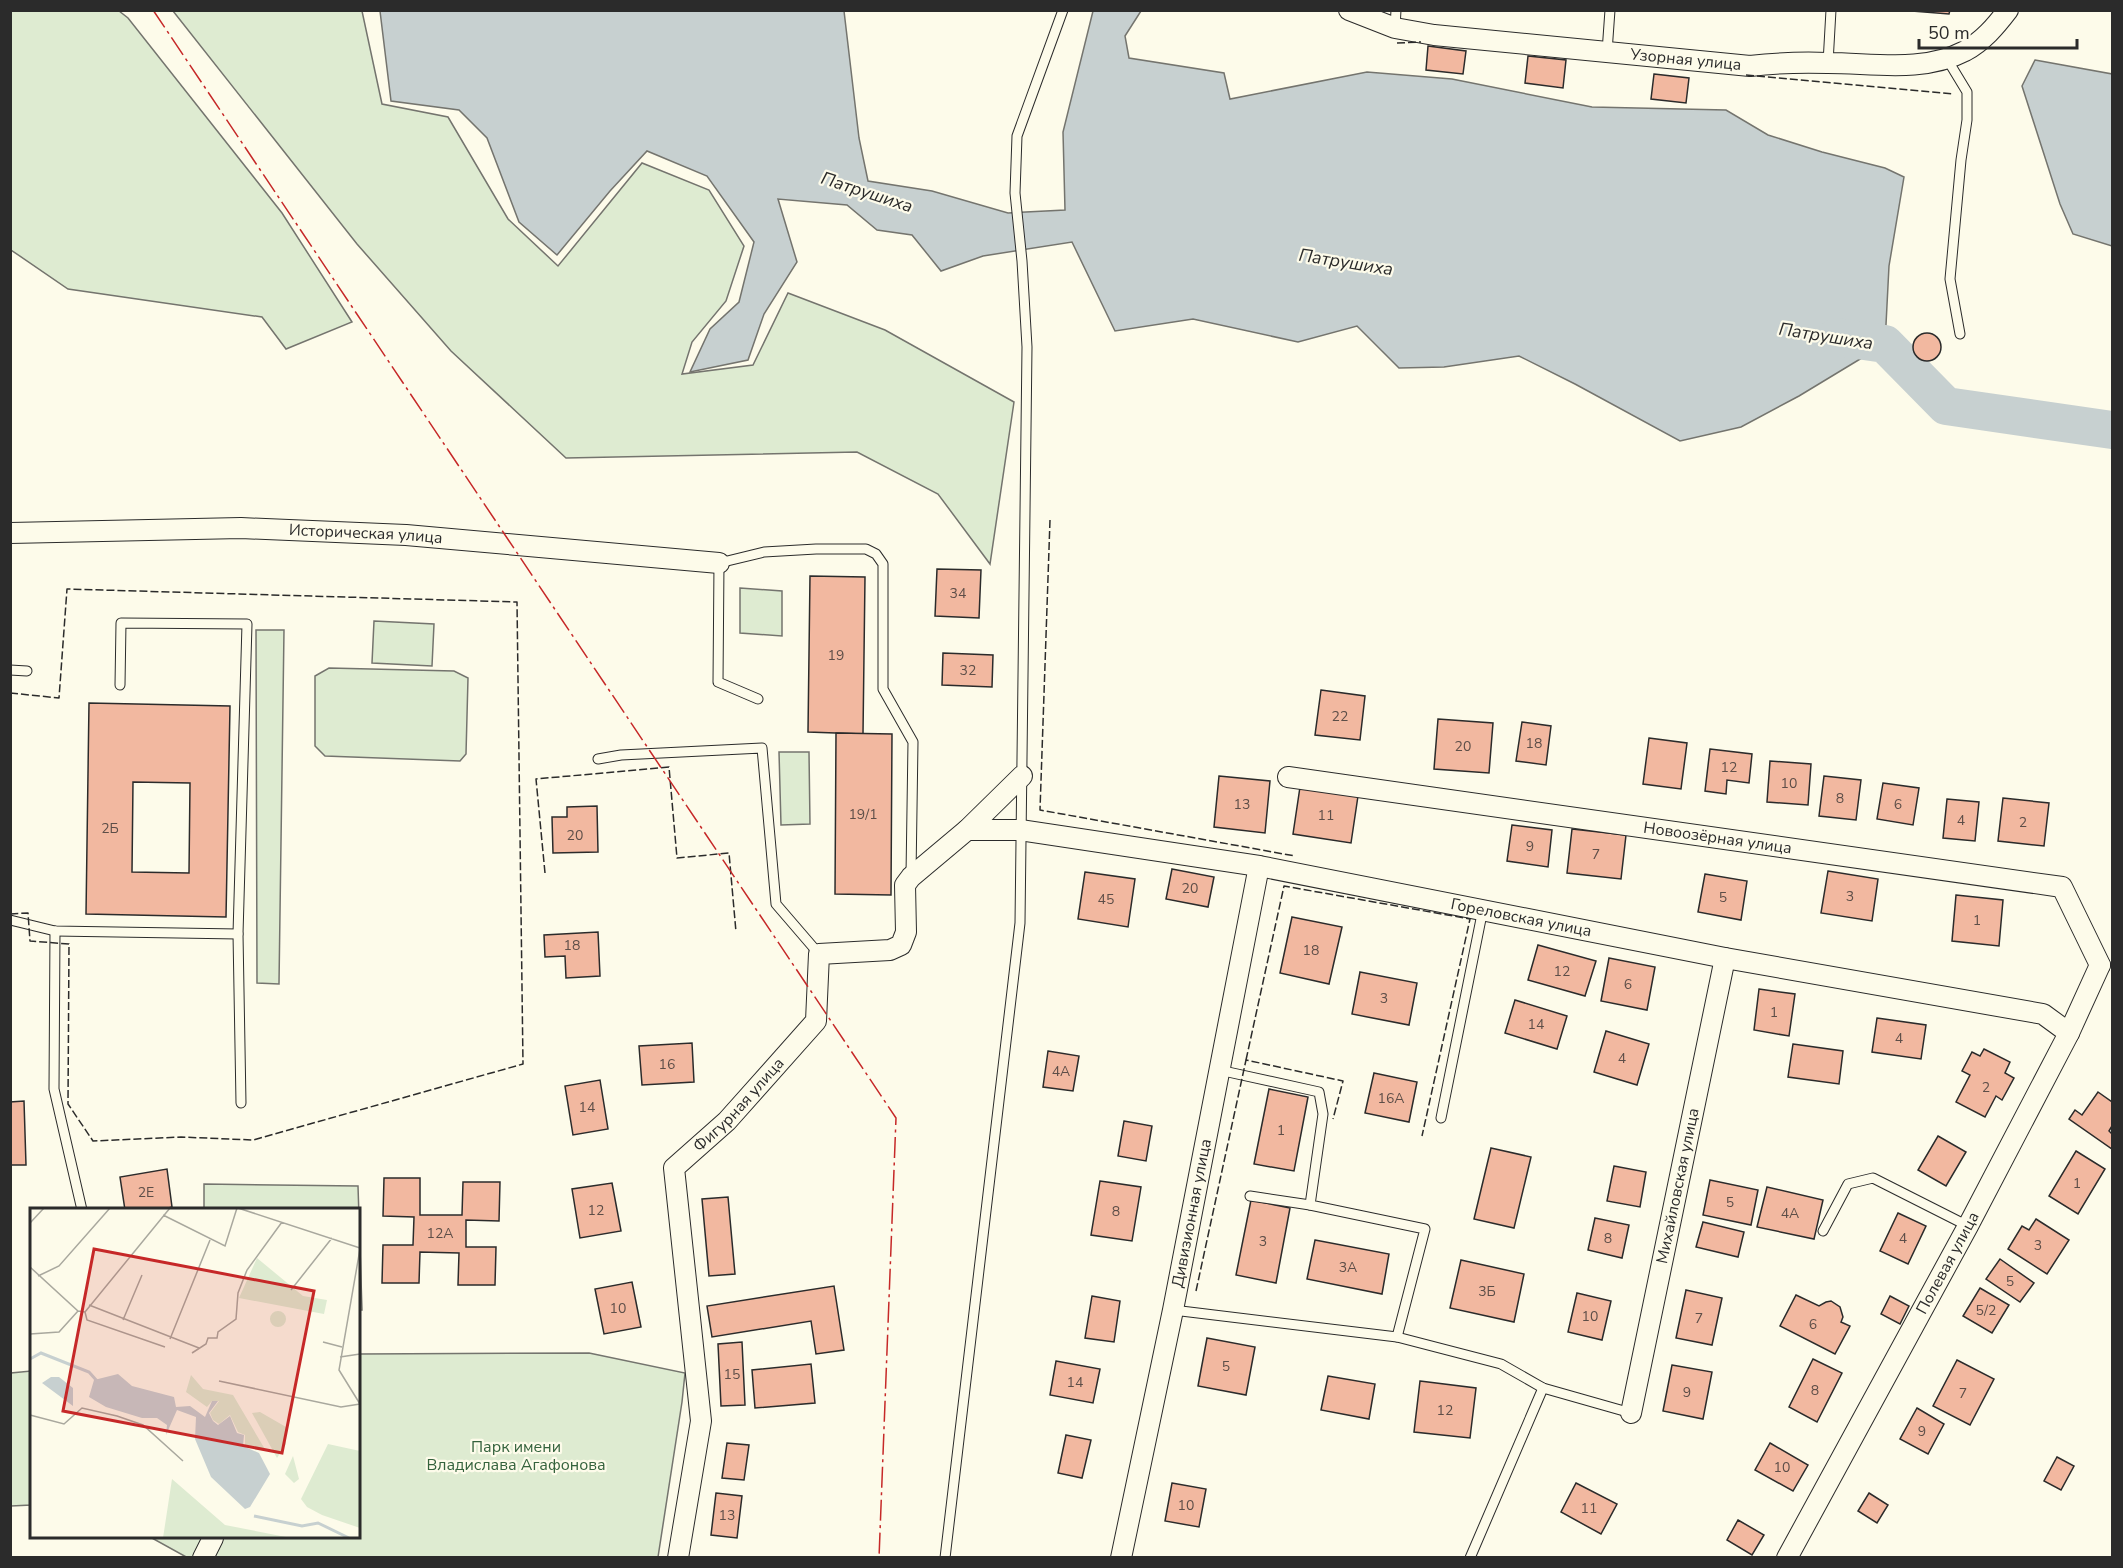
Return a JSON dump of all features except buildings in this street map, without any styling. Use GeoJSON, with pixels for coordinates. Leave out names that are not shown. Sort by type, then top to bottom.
{"type":"FeatureCollection","features":[{"type":"Feature","properties":{"kind":"street","name":"Узорная улица"},"geometry":{"type":"LineString","coordinates":[[1349,10],[1395,19],[1434,36],[1750,66],[1781,63],[1913,65],[1946,58],[1964,51],[1987,36],[2008,10]]}},
{"type":"Feature","properties":{"kind":"street","name":"Историческая улица"},"geometry":{"type":"LineString","coordinates":[[10,533],[241,528],[406,535],[719,562]]}},
{"type":"Feature","properties":{"kind":"street"},"geometry":{"type":"LineString","coordinates":[[819,954],[890,950],[901,945],[906,932],[905,885],[911,877],[967,830],[1022,776]]}},
{"type":"Feature","properties":{"kind":"street","name":"Новоозёрная улица"},"geometry":{"type":"LineString","coordinates":[[1288,777],[2062,887],[2106,964]]}},
{"type":"Feature","properties":{"kind":"street","name":"Гореловская улица"},"geometry":{"type":"LineString","coordinates":[[967,830],[1020,830],[1259,866],[1725,958],[2043,1014],[2069,1033]]}},
{"type":"Feature","properties":{"kind":"street","name":"Дивизионная улица"},"geometry":{"type":"LineString","coordinates":[[1121,1557],[1173,1310],[1259,866]]}},
{"type":"Feature","properties":{"kind":"street","name":"Фигурная улица"},"geometry":{"type":"LineString","coordinates":[[678,1557],[700,1421],[674,1168],[727,1121],[816,1021],[819,954]]}},
{"type":"Feature","properties":{"kind":"street","name":"Михайловская улица"},"geometry":{"type":"LineString","coordinates":[[1631,1413],[1725,958]]}},
{"type":"Feature","properties":{"kind":"street","name":"Полевая улица"},"geometry":{"type":"LineString","coordinates":[[1787,1557],[1968,1226],[2106,964]]}},
{"type":"Feature","properties":{"kind":"street"},"geometry":{"type":"LineString","coordinates":[[203,1557],[213,1538]]}},
{"type":"Feature","properties":{"kind":"lane"},"geometry":{"type":"LineString","coordinates":[[945,1557],[1020,922],[1027,348],[1015,193],[1017,136],[1063,10]]}},
{"type":"Feature","properties":{"kind":"lane"},"geometry":{"type":"LineString","coordinates":[[1607,52],[1610,10]]}},
{"type":"Feature","properties":{"kind":"lane"},"geometry":{"type":"LineString","coordinates":[[1828,63],[1831,10]]}},
{"type":"Feature","properties":{"kind":"lane"},"geometry":{"type":"LineString","coordinates":[[1946,58],[1967,92],[1950,279],[1960,334]]}},
{"type":"Feature","properties":{"kind":"lane"},"geometry":{"type":"LineString","coordinates":[[758,699],[718,682],[719,562],[764,552],[816,549],[866,549],[876,554],[883,564],[884,688],[913,742],[911,877]]}},
{"type":"Feature","properties":{"kind":"lane"},"geometry":{"type":"LineString","coordinates":[[120,685],[121,623],[247,624],[238,934],[241,1103]]}},
{"type":"Feature","properties":{"kind":"lane"},"geometry":{"type":"LineString","coordinates":[[10,670],[27,671]]}},
{"type":"Feature","properties":{"kind":"lane"},"geometry":{"type":"LineString","coordinates":[[598,759],[621,755],[762,748],[776,904],[819,954]]}},
{"type":"Feature","properties":{"kind":"lane"},"geometry":{"type":"LineString","coordinates":[[1441,1118],[1483,909]]}},
{"type":"Feature","properties":{"kind":"lane"},"geometry":{"type":"LineString","coordinates":[[10,920],[54,931],[238,934]]}},
{"type":"Feature","properties":{"kind":"lane"},"geometry":{"type":"LineString","coordinates":[[54,931],[54,1089],[82,1208]]}},
{"type":"Feature","properties":{"kind":"lane"},"geometry":{"type":"LineString","coordinates":[[1219,1070],[1319,1092],[1323,1114],[1310,1205]]}},
{"type":"Feature","properties":{"kind":"lane"},"geometry":{"type":"LineString","coordinates":[[1823,1231],[1848,1184],[1873,1178],[1968,1226]]}},
{"type":"Feature","properties":{"kind":"lane"},"geometry":{"type":"LineString","coordinates":[[1250,1196],[1310,1205],[1425,1229],[1397,1337]]}},
{"type":"Feature","properties":{"kind":"lane"},"geometry":{"type":"LineString","coordinates":[[1173,1310],[1397,1337],[1501,1364],[1543,1388],[1631,1413]]}},
{"type":"Feature","properties":{"kind":"lane"},"geometry":{"type":"LineString","coordinates":[[1470,1557],[1543,1388]]}},
{"type":"Feature","properties":{"kind":"green space"},"geometry":{"type":"Polygon","coordinates":[[[11,11],[119,11],[128,18],[282,213],[352,322],[286,349],[262,317],[68,289],[11,250],[11,11]]]}},
{"type":"Feature","properties":{"kind":"green space"},"geometry":{"type":"Polygon","coordinates":[[[173,11],[362,11],[382,104],[448,117],[508,219],[558,266],[642,163],[709,190],[744,246],[726,301],[692,342],[682,374],[753,365],[788,293],[885,330],[1014,402],[990,564],[938,494],[857,452],[566,458],[451,351],[357,244],[173,11]]]}},
{"type":"Feature","properties":{"kind":"green space"},"geometry":{"type":"Polygon","coordinates":[[[740,588],[782,591],[782,636],[740,633],[740,588]]]}},
{"type":"Feature","properties":{"kind":"green space"},"geometry":{"type":"Polygon","coordinates":[[[374,621],[434,624],[432,666],[372,663],[374,621]]]}},
{"type":"Feature","properties":{"kind":"green space"},"geometry":{"type":"Polygon","coordinates":[[[256,630],[284,630],[279,984],[257,983],[256,630]]]}},
{"type":"Feature","properties":{"kind":"green space"},"geometry":{"type":"Polygon","coordinates":[[[329,668],[454,671],[468,678],[466,754],[460,761],[325,756],[315,746],[315,676],[329,668]]]}},
{"type":"Feature","properties":{"kind":"green space"},"geometry":{"type":"Polygon","coordinates":[[[779,752],[809,752],[810,824],[781,825],[779,752]]]}},
{"type":"Feature","properties":{"kind":"green space"},"geometry":{"type":"Polygon","coordinates":[[[204,1184],[358,1186],[359,1208],[204,1208],[204,1184]]]}},
{"type":"Feature","properties":{"kind":"green space"},"geometry":{"type":"Polygon","coordinates":[[[360,1248],[362,1310],[360,1310],[360,1248]]]}},
{"type":"Feature","properties":{"kind":"green space","name":"Парк имени Владислава Агафонова"},"geometry":{"type":"Polygon","coordinates":[[[589,1353],[685,1373],[658,1557],[188,1558],[152,1538],[360,1538],[360,1354],[589,1353]]]}},
{"type":"Feature","properties":{"kind":"green space"},"geometry":{"type":"Polygon","coordinates":[[[30,1371],[30,1505],[11,1506],[11,1373],[30,1371]]]}},
{"type":"Feature","properties":{"kind":"water"},"geometry":{"type":"Polygon","coordinates":[[[380,11],[844,11],[859,138],[868,181],[932,191],[1008,213],[1065,210],[1063,132],[1093,11],[1141,11],[1125,36],[1129,58],[1224,73],[1230,99],[1367,72],[1452,79],[1592,107],[1726,110],[1768,135],[1885,168],[1904,177],[1889,266],[1885,344],[1799,396],[1741,427],[1680,441],[1519,356],[1444,367],[1399,368],[1357,326],[1298,342],[1193,319],[1115,331],[1072,242],[983,256],[941,271],[912,235],[877,230],[847,205],[778,199],[797,262],[764,314],[748,360],[690,372],[710,329],[739,302],[754,242],[707,176],[647,151],[610,191],[557,255],[519,222],[487,138],[459,110],[391,101],[380,11]]]}},
{"type":"Feature","properties":{"kind":"water"},"geometry":{"type":"Polygon","coordinates":[[[2035,60],[2112,74],[2112,246],[2073,234],[2060,204],[2022,86],[2035,60]]]}},
{"type":"Feature","properties":{"kind":"waterway","name":"Патрушиха"},"geometry":{"type":"LineString","coordinates":[[1836,337],[1885,344],[1946,406],[2112,430]]}},
{"type":"Feature","properties":{"kind":"fence"},"geometry":{"type":"LineString","coordinates":[[1397,43],[1421,42]]}},
{"type":"Feature","properties":{"kind":"fence"},"geometry":{"type":"LineString","coordinates":[[1746,75],[1954,94]]}},
{"type":"Feature","properties":{"kind":"fence"},"geometry":{"type":"LineString","coordinates":[[1050,520],[1040,810],[1295,856]]}},
{"type":"Feature","properties":{"kind":"fence"},"geometry":{"type":"LineString","coordinates":[[10,693],[59,698],[67,589],[517,602],[523,1064],[253,1140],[181,1137],[93,1141],[68,1104],[69,944],[30,941],[28,913],[10,914]]}},
{"type":"Feature","properties":{"kind":"fence"},"geometry":{"type":"LineString","coordinates":[[545,873],[536,779],[669,767],[677,858],[729,853],[736,932]]}},
{"type":"Feature","properties":{"kind":"fence"},"geometry":{"type":"LineString","coordinates":[[1246,1060],[1284,886],[1470,919],[1422,1136]]}},
{"type":"Feature","properties":{"kind":"fence"},"geometry":{"type":"LineString","coordinates":[[1196,1291],[1246,1060],[1343,1081],[1333,1119]]}},
{"type":"Feature","properties":{"kind":"power"},"geometry":{"type":"LineString","coordinates":[[153,10],[896,1118],[879,1558]]}}]}
